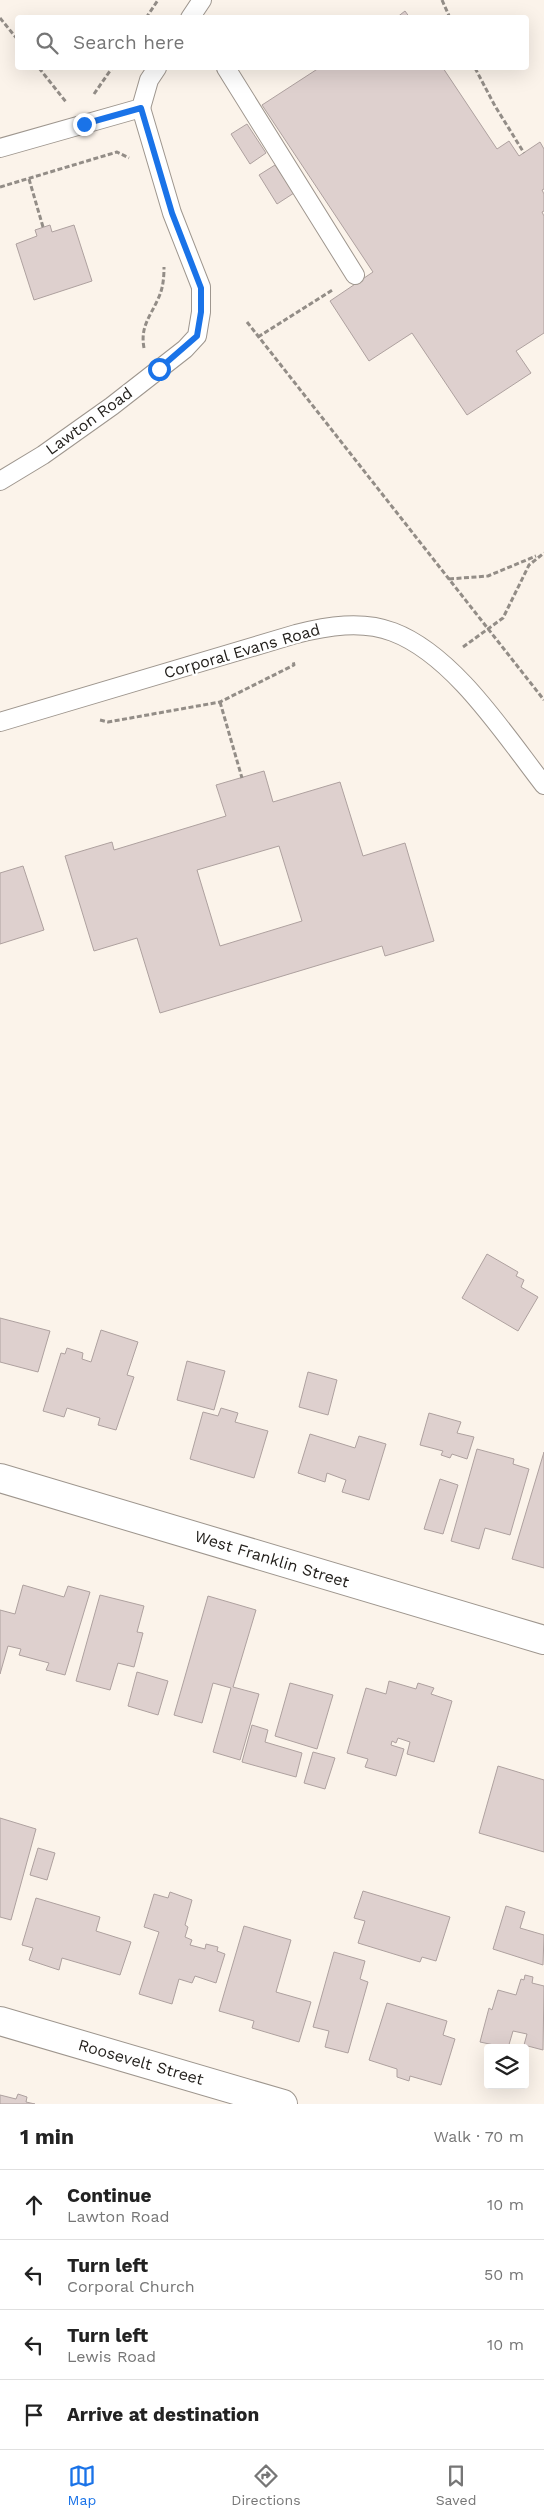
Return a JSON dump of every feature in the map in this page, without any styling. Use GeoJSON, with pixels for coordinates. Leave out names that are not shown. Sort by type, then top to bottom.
{"type":"FeatureCollection","features":[{"type":"Feature","properties":{"kind":"street","name":"West Franklin Street"},"geometry":{"type":"LineString","coordinates":[[0,1478],[544,1640]]}},
{"type":"Feature","properties":{"kind":"street","name":"Roosevelt Street"},"geometry":{"type":"LineString","coordinates":[[0,2021],[282,2104]]}},
{"type":"Feature","properties":{"kind":"lane"},"geometry":{"type":"LineString","coordinates":[[192,15],[202,0]]}},
{"type":"Feature","properties":{"kind":"lane"},"geometry":{"type":"LineString","coordinates":[[0,148],[141,108],[149,80],[156,70]]}},
{"type":"Feature","properties":{"kind":"lane"},"geometry":{"type":"LineString","coordinates":[[227,70],[355,275]]}},
{"type":"Feature","properties":{"kind":"lane","name":"Lawton Road"},"geometry":{"type":"LineString","coordinates":[[0,481],[58,444],[159,369],[197,336],[201,312],[201,288],[172,213],[141,108]]}},
{"type":"Feature","properties":{"kind":"lane","name":"Corporal Evans Road"},"geometry":{"type":"LineString","coordinates":[[0,722],[296,634],[331,625],[362,626],[393,632],[421,648],[453,672],[544,785]]}},
{"type":"Feature","properties":{"kind":"path"},"geometry":{"type":"LineString","coordinates":[[148,15],[158,0]]}},
{"type":"Feature","properties":{"kind":"path"},"geometry":{"type":"LineString","coordinates":[[442,0],[449,15]]}},
{"type":"Feature","properties":{"kind":"path"},"geometry":{"type":"LineString","coordinates":[[0,18],[15,36]]}},
{"type":"Feature","properties":{"kind":"path"},"geometry":{"type":"LineString","coordinates":[[41,70],[69,106]]}},
{"type":"Feature","properties":{"kind":"path"},"geometry":{"type":"LineString","coordinates":[[92,98],[111,70]]}},
{"type":"Feature","properties":{"kind":"path"},"geometry":{"type":"LineString","coordinates":[[476,70],[495,106],[524,153]]}},
{"type":"Feature","properties":{"kind":"path"},"geometry":{"type":"LineString","coordinates":[[0,188],[117,152],[132,159]]}},
{"type":"Feature","properties":{"kind":"path"},"geometry":{"type":"LineString","coordinates":[[29,179],[43,228]]}},
{"type":"Feature","properties":{"kind":"path"},"geometry":{"type":"LineString","coordinates":[[159,369],[144,350],[142,337],[144,322],[158,299],[164,281],[161,258]]}},
{"type":"Feature","properties":{"kind":"path"},"geometry":{"type":"LineString","coordinates":[[258,337],[355,275]]}},
{"type":"Feature","properties":{"kind":"path"},"geometry":{"type":"LineString","coordinates":[[247,322],[544,700]]}},
{"type":"Feature","properties":{"kind":"path"},"geometry":{"type":"LineString","coordinates":[[448,579],[488,576],[544,552]]}},
{"type":"Feature","properties":{"kind":"path"},"geometry":{"type":"LineString","coordinates":[[462,648],[503,618],[510,607],[528,565],[539,554]]}},
{"type":"Feature","properties":{"kind":"path"},"geometry":{"type":"LineString","coordinates":[[98,720],[108,722],[220,702],[294,665],[293,659]]}},
{"type":"Feature","properties":{"kind":"path"},"geometry":{"type":"LineString","coordinates":[[220,702],[242,778]]}},
{"type":"Feature","properties":{"kind":"building"},"geometry":{"type":"Polygon","coordinates":[[[405,11],[408,15],[400,15],[405,11]]]}},
{"type":"Feature","properties":{"kind":"building"},"geometry":{"type":"Polygon","coordinates":[[[316,70],[444,70],[497,149],[509,141],[519,156],[540,142],[544,149],[544,189],[542,190],[544,194],[544,211],[542,212],[544,216],[544,333],[516,351],[531,373],[467,415],[412,333],[369,361],[330,301],[373,272],[262,105],[316,70]]]}},
{"type":"Feature","properties":{"kind":"building"},"geometry":{"type":"Polygon","coordinates":[[[247,124],[266,153],[250,164],[231,134],[247,124]]]}},
{"type":"Feature","properties":{"kind":"building"},"geometry":{"type":"Polygon","coordinates":[[[275,165],[294,193],[277,204],[259,175],[275,165]]]}},
{"type":"Feature","properties":{"kind":"building"},"geometry":{"type":"Polygon","coordinates":[[[50,225],[52,232],[74,225],[92,281],[34,300],[16,244],[37,236],[35,230],[50,225]]]}},
{"type":"Feature","properties":{"kind":"building"},"geometry":{"type":"Polygon","coordinates":[[[264,771],[273,802],[340,782],[363,856],[405,843],[434,941],[385,956],[382,946],[160,1013],[137,938],[94,951],[65,856],[112,842],[114,850],[226,816],[216,785],[264,771]],[[279,846],[197,870],[220,946],[302,921],[279,846]]]}},
{"type":"Feature","properties":{"kind":"building"},"geometry":{"type":"Polygon","coordinates":[[[23,866],[44,930],[0,944],[0,873],[23,866]]]}},
{"type":"Feature","properties":{"kind":"building"},"geometry":{"type":"Polygon","coordinates":[[[487,1254],[518,1272],[516,1276],[524,1280],[521,1287],[538,1297],[518,1331],[462,1298],[487,1254]]]}},
{"type":"Feature","properties":{"kind":"building"},"geometry":{"type":"Polygon","coordinates":[[[0,1318],[50,1331],[38,1372],[0,1362],[0,1318]]]}},
{"type":"Feature","properties":{"kind":"building"},"geometry":{"type":"Polygon","coordinates":[[[101,1330],[138,1342],[127,1375],[134,1377],[116,1430],[98,1425],[100,1418],[67,1408],[64,1417],[43,1411],[61,1353],[65,1354],[67,1348],[83,1353],[82,1359],[91,1362],[101,1330]]]}},
{"type":"Feature","properties":{"kind":"building"},"geometry":{"type":"Polygon","coordinates":[[[187,1361],[225,1371],[214,1410],[177,1400],[187,1361]]]}},
{"type":"Feature","properties":{"kind":"building"},"geometry":{"type":"Polygon","coordinates":[[[308,1372],[337,1380],[328,1415],[299,1407],[308,1372]]]}},
{"type":"Feature","properties":{"kind":"building"},"geometry":{"type":"Polygon","coordinates":[[[221,1408],[238,1413],[235,1422],[268,1431],[254,1478],[190,1459],[203,1412],[218,1416],[221,1408]]]}},
{"type":"Feature","properties":{"kind":"building"},"geometry":{"type":"Polygon","coordinates":[[[429,1413],[461,1422],[457,1433],[474,1437],[467,1459],[452,1454],[450,1458],[441,1455],[443,1451],[420,1445],[429,1413]]]}},
{"type":"Feature","properties":{"kind":"building"},"geometry":{"type":"Polygon","coordinates":[[[310,1434],[355,1448],[359,1436],[386,1444],[369,1500],[342,1492],[346,1480],[327,1473],[325,1482],[298,1473],[310,1434]]]}},
{"type":"Feature","properties":{"kind":"building"},"geometry":{"type":"Polygon","coordinates":[[[477,1449],[514,1459],[513,1464],[529,1469],[510,1535],[485,1528],[479,1549],[451,1541],[477,1449]]]}},
{"type":"Feature","properties":{"kind":"building"},"geometry":{"type":"Polygon","coordinates":[[[544,1452],[544,1568],[512,1559],[544,1452]]]}},
{"type":"Feature","properties":{"kind":"building"},"geometry":{"type":"Polygon","coordinates":[[[440,1479],[458,1485],[443,1534],[424,1529],[440,1479]]]}},
{"type":"Feature","properties":{"kind":"building"},"geometry":{"type":"Polygon","coordinates":[[[23,1585],[64,1597],[68,1586],[90,1592],[65,1675],[46,1670],[49,1663],[19,1655],[21,1649],[8,1646],[0,1674],[0,1610],[15,1614],[23,1585]]]}},
{"type":"Feature","properties":{"kind":"building"},"geometry":{"type":"Polygon","coordinates":[[[100,1595],[144,1606],[137,1632],[143,1633],[134,1667],[118,1663],[110,1690],[76,1681],[100,1595]]]}},
{"type":"Feature","properties":{"kind":"building"},"geometry":{"type":"Polygon","coordinates":[[[208,1596],[256,1610],[233,1687],[259,1694],[240,1760],[213,1752],[231,1688],[213,1683],[202,1723],[174,1715],[208,1596]]]}},
{"type":"Feature","properties":{"kind":"building"},"geometry":{"type":"Polygon","coordinates":[[[137,1672],[168,1681],[158,1715],[128,1706],[137,1672]]]}},
{"type":"Feature","properties":{"kind":"building"},"geometry":{"type":"Polygon","coordinates":[[[389,1681],[416,1689],[418,1683],[434,1688],[431,1694],[452,1701],[434,1762],[407,1754],[410,1742],[398,1738],[396,1743],[392,1741],[391,1745],[404,1749],[396,1776],[365,1767],[368,1759],[347,1753],[366,1688],[386,1694],[389,1681]]]}},
{"type":"Feature","properties":{"kind":"building"},"geometry":{"type":"Polygon","coordinates":[[[290,1683],[333,1695],[317,1749],[275,1736],[290,1683]]]}},
{"type":"Feature","properties":{"kind":"building"},"geometry":{"type":"Polygon","coordinates":[[[252,1725],[268,1730],[265,1742],[302,1753],[296,1777],[242,1762],[252,1725]]]}},
{"type":"Feature","properties":{"kind":"building"},"geometry":{"type":"Polygon","coordinates":[[[313,1752],[335,1758],[325,1789],[304,1783],[313,1752]]]}},
{"type":"Feature","properties":{"kind":"building"},"geometry":{"type":"Polygon","coordinates":[[[498,1766],[544,1780],[544,1852],[479,1833],[498,1766]]]}},
{"type":"Feature","properties":{"kind":"building"},"geometry":{"type":"Polygon","coordinates":[[[0,1818],[36,1829],[11,1920],[0,1917],[0,1818]]]}},
{"type":"Feature","properties":{"kind":"building"},"geometry":{"type":"Polygon","coordinates":[[[38,1848],[55,1853],[47,1880],[30,1875],[38,1848]]]}},
{"type":"Feature","properties":{"kind":"building"},"geometry":{"type":"Polygon","coordinates":[[[363,1891],[450,1917],[436,1961],[422,1957],[420,1962],[358,1943],[365,1921],[354,1918],[363,1891]]]}},
{"type":"Feature","properties":{"kind":"building"},"geometry":{"type":"Polygon","coordinates":[[[170,1892],[192,1900],[185,1925],[188,1927],[185,1937],[192,1940],[190,1945],[205,1949],[206,1944],[218,1947],[217,1951],[225,1954],[216,1983],[195,1976],[192,1983],[179,1979],[172,2004],[139,1994],[159,1932],[144,1927],[154,1894],[168,1898],[170,1892]]]}},
{"type":"Feature","properties":{"kind":"building"},"geometry":{"type":"Polygon","coordinates":[[[36,1898],[100,1917],[96,1931],[131,1942],[120,1975],[62,1958],[59,1970],[29,1960],[33,1948],[22,1945],[36,1898]]]}},
{"type":"Feature","properties":{"kind":"building"},"geometry":{"type":"Polygon","coordinates":[[[506,1906],[525,1912],[520,1928],[544,1935],[543,1965],[493,1949],[506,1906]]]}},
{"type":"Feature","properties":{"kind":"building"},"geometry":{"type":"Polygon","coordinates":[[[244,1926],[291,1940],[276,1992],[311,2002],[299,2042],[252,2028],[254,2021],[219,2011],[244,1926]]]}},
{"type":"Feature","properties":{"kind":"building"},"geometry":{"type":"Polygon","coordinates":[[[334,1952],[365,1961],[360,1979],[368,1982],[348,2053],[325,2047],[329,2031],[313,2027],[334,1952]]]}},
{"type":"Feature","properties":{"kind":"building"},"geometry":{"type":"Polygon","coordinates":[[[525,1975],[533,1977],[532,1983],[544,1986],[543,2050],[524,2044],[527,2034],[513,2031],[509,2044],[480,2042],[489,2008],[492,2010],[498,1990],[516,1995],[521,1979],[524,1980],[525,1975]]]}},
{"type":"Feature","properties":{"kind":"building"},"geometry":{"type":"Polygon","coordinates":[[[387,2003],[447,2021],[443,2035],[455,2039],[441,2085],[410,2076],[409,2081],[397,2077],[397,2069],[369,2060],[387,2003]]]}},
{"type":"Feature","properties":{"kind":"building"},"geometry":{"type":"Polygon","coordinates":[[[18,2094],[27,2097],[26,2102],[35,2104],[0,2104],[0,2095],[16,2099],[18,2094]]]}},
{"type":"Feature","properties":{"kind":"route"},"geometry":{"type":"LineString","coordinates":[[84,124],[141,108],[172,213],[201,288],[201,312],[197,336],[185,349],[159,369]]}}]}
